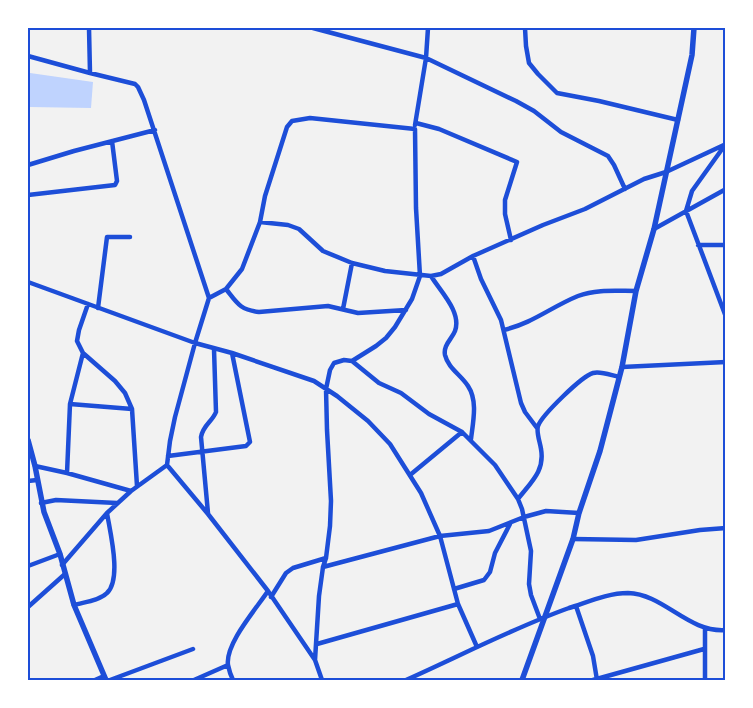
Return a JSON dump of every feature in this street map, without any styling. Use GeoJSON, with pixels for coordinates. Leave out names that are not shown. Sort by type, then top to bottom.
{"type":"FeatureCollection","features":[{"type":"Feature","properties":{"kind":"street"},"geometry":{"type":"LineString","coordinates":[[89,28],[90,73]]}},
{"type":"Feature","properties":{"kind":"street"},"geometry":{"type":"LineString","coordinates":[[313,28],[426,58],[516,101],[534,111],[561,132],[603,152],[611,160],[625,189]]}},
{"type":"Feature","properties":{"kind":"street"},"geometry":{"type":"LineString","coordinates":[[352,361],[386,338],[406,310],[420,276],[416,208],[415,129],[426,58],[428,28]]}},
{"type":"Feature","properties":{"kind":"street"},"geometry":{"type":"LineString","coordinates":[[525,28],[526,46],[530,63],[556,93],[599,100],[678,120]]}},
{"type":"Feature","properties":{"kind":"street"},"geometry":{"type":"LineString","coordinates":[[522,680],[573,539],[579,513],[600,451],[622,367],[636,291],[654,229],[692,55],[694,28]]}},
{"type":"Feature","properties":{"kind":"street"},"geometry":{"type":"LineString","coordinates":[[28,56],[135,84],[141,92],[209,298],[175,417],[167,465],[208,514],[268,592],[315,660],[322,680]]}},
{"type":"Feature","properties":{"kind":"street"},"geometry":{"type":"LineString","coordinates":[[209,298],[226,289],[242,270],[260,222],[265,196],[287,127],[292,121],[310,118],[415,129]]}},
{"type":"Feature","properties":{"kind":"street"},"geometry":{"type":"LineString","coordinates":[[416,123],[439,129],[516,161],[517,165],[505,200],[505,214],[511,240]]}},
{"type":"Feature","properties":{"kind":"street"},"geometry":{"type":"LineString","coordinates":[[28,166],[155,130]]}},
{"type":"Feature","properties":{"kind":"street"},"geometry":{"type":"LineString","coordinates":[[28,195],[115,185],[117,181],[112,141]]}},
{"type":"Feature","properties":{"kind":"street"},"geometry":{"type":"LineString","coordinates":[[260,222],[299,228],[324,251],[352,263],[370,268],[431,276],[440,274],[473,256],[543,225],[586,209],[644,179],[666,172],[726,144]]}},
{"type":"Feature","properties":{"kind":"street"},"geometry":{"type":"LineString","coordinates":[[726,144],[692,191],[686,211],[726,317]]}},
{"type":"Feature","properties":{"kind":"street"},"geometry":{"type":"LineString","coordinates":[[654,229],[726,189]]}},
{"type":"Feature","properties":{"kind":"street"},"geometry":{"type":"LineString","coordinates":[[98,308],[107,238],[130,237]]}},
{"type":"Feature","properties":{"kind":"street"},"geometry":{"type":"LineString","coordinates":[[698,245],[726,246]]}},
{"type":"Feature","properties":{"kind":"street"},"geometry":{"type":"LineString","coordinates":[[473,256],[481,280],[496,309],[504,330],[524,412],[537,428],[542,455],[541,466],[537,475],[518,499]]}},
{"type":"Feature","properties":{"kind":"street"},"geometry":{"type":"LineString","coordinates":[[343,309],[352,263]]}},
{"type":"Feature","properties":{"kind":"street"},"geometry":{"type":"LineString","coordinates":[[431,276],[455,313],[455,331],[445,348],[445,354],[448,363],[468,385],[472,396],[474,407],[471,439]]}},
{"type":"Feature","properties":{"kind":"street"},"geometry":{"type":"LineString","coordinates":[[28,282],[195,343],[232,353],[314,381],[337,396],[380,432],[390,444],[425,500],[440,536],[458,604],[477,648]]}},
{"type":"Feature","properties":{"kind":"street"},"geometry":{"type":"LineString","coordinates":[[226,289],[239,306],[249,311],[259,312],[328,306],[358,313],[406,310]]}},
{"type":"Feature","properties":{"kind":"street"},"geometry":{"type":"LineString","coordinates":[[504,330],[521,326],[578,296],[592,292],[636,291]]}},
{"type":"Feature","properties":{"kind":"street"},"geometry":{"type":"LineString","coordinates":[[88,304],[78,330],[77,341],[82,353],[116,381],[125,393],[132,408],[137,486]]}},
{"type":"Feature","properties":{"kind":"street"},"geometry":{"type":"LineString","coordinates":[[208,514],[202,430],[214,418],[216,412],[214,349]]}},
{"type":"Feature","properties":{"kind":"street"},"geometry":{"type":"LineString","coordinates":[[67,473],[70,404],[82,353]]}},
{"type":"Feature","properties":{"kind":"street"},"geometry":{"type":"LineString","coordinates":[[168,456],[246,446],[250,442],[232,353]]}},
{"type":"Feature","properties":{"kind":"street"},"geometry":{"type":"LineString","coordinates":[[315,660],[318,596],[326,558],[331,501],[326,389],[330,370],[334,363],[344,360],[352,361],[380,383],[401,393],[429,414],[462,432],[495,465],[518,499],[524,517],[531,551],[529,584],[531,595],[543,618]]}},
{"type":"Feature","properties":{"kind":"street"},"geometry":{"type":"LineString","coordinates":[[622,367],[726,362]]}},
{"type":"Feature","properties":{"kind":"street"},"geometry":{"type":"LineString","coordinates":[[537,428],[543,417],[552,407],[588,375],[601,372],[619,377]]}},
{"type":"Feature","properties":{"kind":"street"},"geometry":{"type":"LineString","coordinates":[[70,404],[132,408]]}},
{"type":"Feature","properties":{"kind":"street"},"geometry":{"type":"LineString","coordinates":[[410,475],[462,432]]}},
{"type":"Feature","properties":{"kind":"street"},"geometry":{"type":"LineString","coordinates":[[28,440],[35,466],[41,503],[60,554],[74,605],[107,679]]}},
{"type":"Feature","properties":{"kind":"street"},"geometry":{"type":"LineString","coordinates":[[62,565],[107,512],[137,486],[167,465]]}},
{"type":"Feature","properties":{"kind":"street"},"geometry":{"type":"LineString","coordinates":[[35,466],[131,491]]}},
{"type":"Feature","properties":{"kind":"street"},"geometry":{"type":"LineString","coordinates":[[28,481],[37,480]]}},
{"type":"Feature","properties":{"kind":"street"},"geometry":{"type":"LineString","coordinates":[[41,503],[56,500],[117,503]]}},
{"type":"Feature","properties":{"kind":"street"},"geometry":{"type":"LineString","coordinates":[[323,568],[440,536],[489,531],[524,517],[546,511],[579,513]]}},
{"type":"Feature","properties":{"kind":"street"},"geometry":{"type":"LineString","coordinates":[[74,605],[97,599],[107,593],[112,585],[115,574],[107,512]]}},
{"type":"Feature","properties":{"kind":"street"},"geometry":{"type":"LineString","coordinates":[[454,589],[484,580],[490,572],[495,554],[510,524]]}},
{"type":"Feature","properties":{"kind":"street"},"geometry":{"type":"LineString","coordinates":[[573,539],[636,540],[726,528]]}},
{"type":"Feature","properties":{"kind":"street"},"geometry":{"type":"LineString","coordinates":[[28,566],[60,554]]}},
{"type":"Feature","properties":{"kind":"street"},"geometry":{"type":"LineString","coordinates":[[271,597],[286,574],[293,568],[326,558]]}},
{"type":"Feature","properties":{"kind":"street"},"geometry":{"type":"LineString","coordinates":[[28,607],[65,574]]}},
{"type":"Feature","properties":{"kind":"street"},"geometry":{"type":"LineString","coordinates":[[233,680],[228,665],[229,652],[268,592]]}},
{"type":"Feature","properties":{"kind":"street"},"geometry":{"type":"LineString","coordinates":[[406,680],[543,618],[607,596],[628,593],[647,596],[676,614],[705,628],[715,631],[726,630]]}},
{"type":"Feature","properties":{"kind":"street"},"geometry":{"type":"LineString","coordinates":[[317,644],[458,604]]}},
{"type":"Feature","properties":{"kind":"street"},"geometry":{"type":"LineString","coordinates":[[576,606],[593,656],[598,680]]}},
{"type":"Feature","properties":{"kind":"street"},"geometry":{"type":"LineString","coordinates":[[705,628],[705,680]]}},
{"type":"Feature","properties":{"kind":"street"},"geometry":{"type":"LineString","coordinates":[[593,680],[704,649]]}},
{"type":"Feature","properties":{"kind":"street"},"geometry":{"type":"LineString","coordinates":[[95,680],[107,679],[192,650]]}},
{"type":"Feature","properties":{"kind":"street"},"geometry":{"type":"LineString","coordinates":[[194,680],[228,665]]}},
{"type":"Feature","properties":{"kind":"water"},"geometry":{"type":"Polygon","coordinates":[[[30,73],[93,82],[91,108],[30,107],[30,73]]]}}]}
